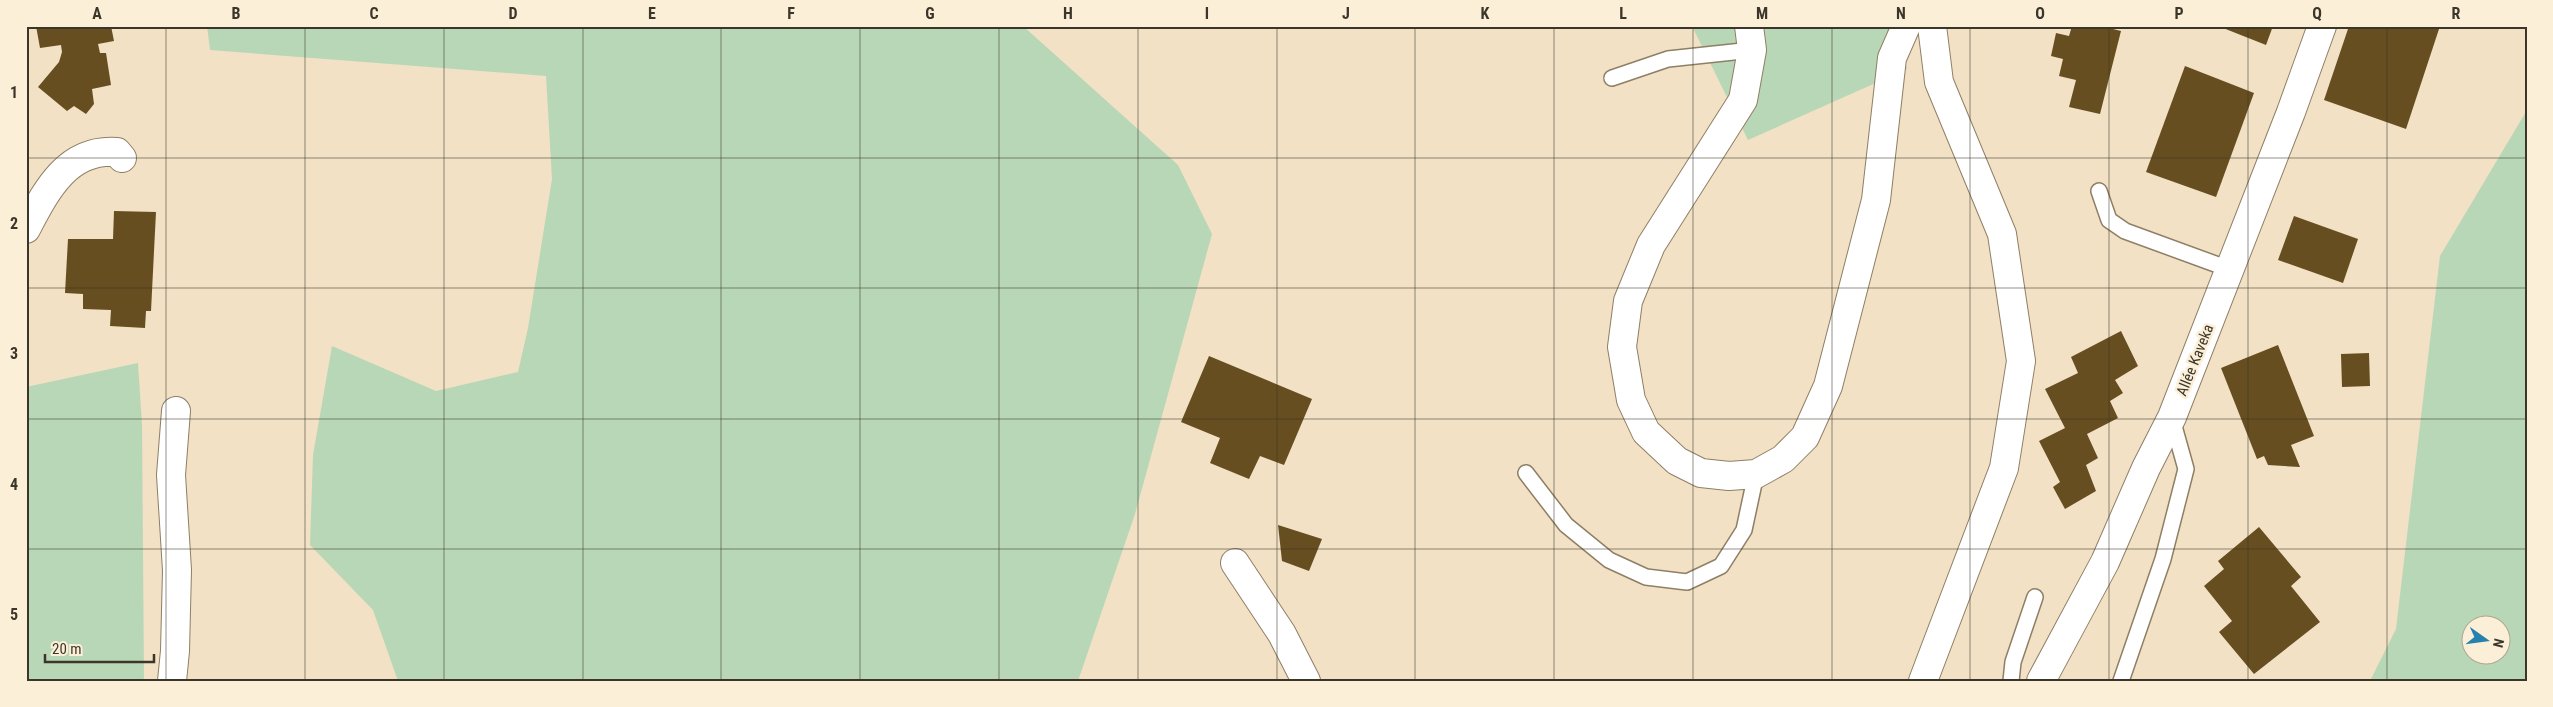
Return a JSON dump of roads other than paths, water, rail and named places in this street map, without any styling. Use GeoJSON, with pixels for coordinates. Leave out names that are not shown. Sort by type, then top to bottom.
{"type":"FeatureCollection","features":[{"type":"Feature","properties":{"kind":"street"},"geometry":{"type":"LineString","coordinates":[[1751,38],[1743,100],[1689,189],[1651,245],[1628,301],[1622,347],[1631,400],[1646,432],[1677,462],[1701,473],[1729,476],[1756,474],[1782,459],[1805,437],[1828,386],[1876,200],[1892,58],[1906,26]]}},
{"type":"Feature","properties":{"kind":"street"},"geometry":{"type":"LineString","coordinates":[[1923,681],[2004,468],[2021,361],[2002,234],[1940,82],[1932,26]]}},
{"type":"Feature","properties":{"kind":"street","name":"Allée Kaveka"},"geometry":{"type":"LineString","coordinates":[[2041,681],[2105,562],[2146,468],[2172,417],[2291,112],[2322,26]]}},
{"type":"Feature","properties":{"kind":"street"},"geometry":{"type":"LineString","coordinates":[[26,229],[43,197],[59,174],[81,157],[104,151],[117,152],[122,158]]}},
{"type":"Feature","properties":{"kind":"street"},"geometry":{"type":"LineString","coordinates":[[172,681],[175,651],[177,570],[171,475],[176,411]]}},
{"type":"Feature","properties":{"kind":"street"},"geometry":{"type":"LineString","coordinates":[[1235,563],[1282,634],[1306,681]]}},
{"type":"Feature","properties":{"kind":"lane"},"geometry":{"type":"LineString","coordinates":[[1612,78],[1668,59],[1751,38]]}},
{"type":"Feature","properties":{"kind":"lane"},"geometry":{"type":"LineString","coordinates":[[2099,191],[2109,220],[2126,231],[2229,269]]}},
{"type":"Feature","properties":{"kind":"lane"},"geometry":{"type":"LineString","coordinates":[[2121,681],[2163,559],[2186,469],[2172,417]]}},
{"type":"Feature","properties":{"kind":"lane"},"geometry":{"type":"LineString","coordinates":[[1526,474],[1566,526],[1609,560],[1646,577],[1686,582],[1720,566],[1744,530],[1756,474]]}},
{"type":"Feature","properties":{"kind":"lane"},"geometry":{"type":"LineString","coordinates":[[2011,681],[2013,662],[2035,597]]}}]}
